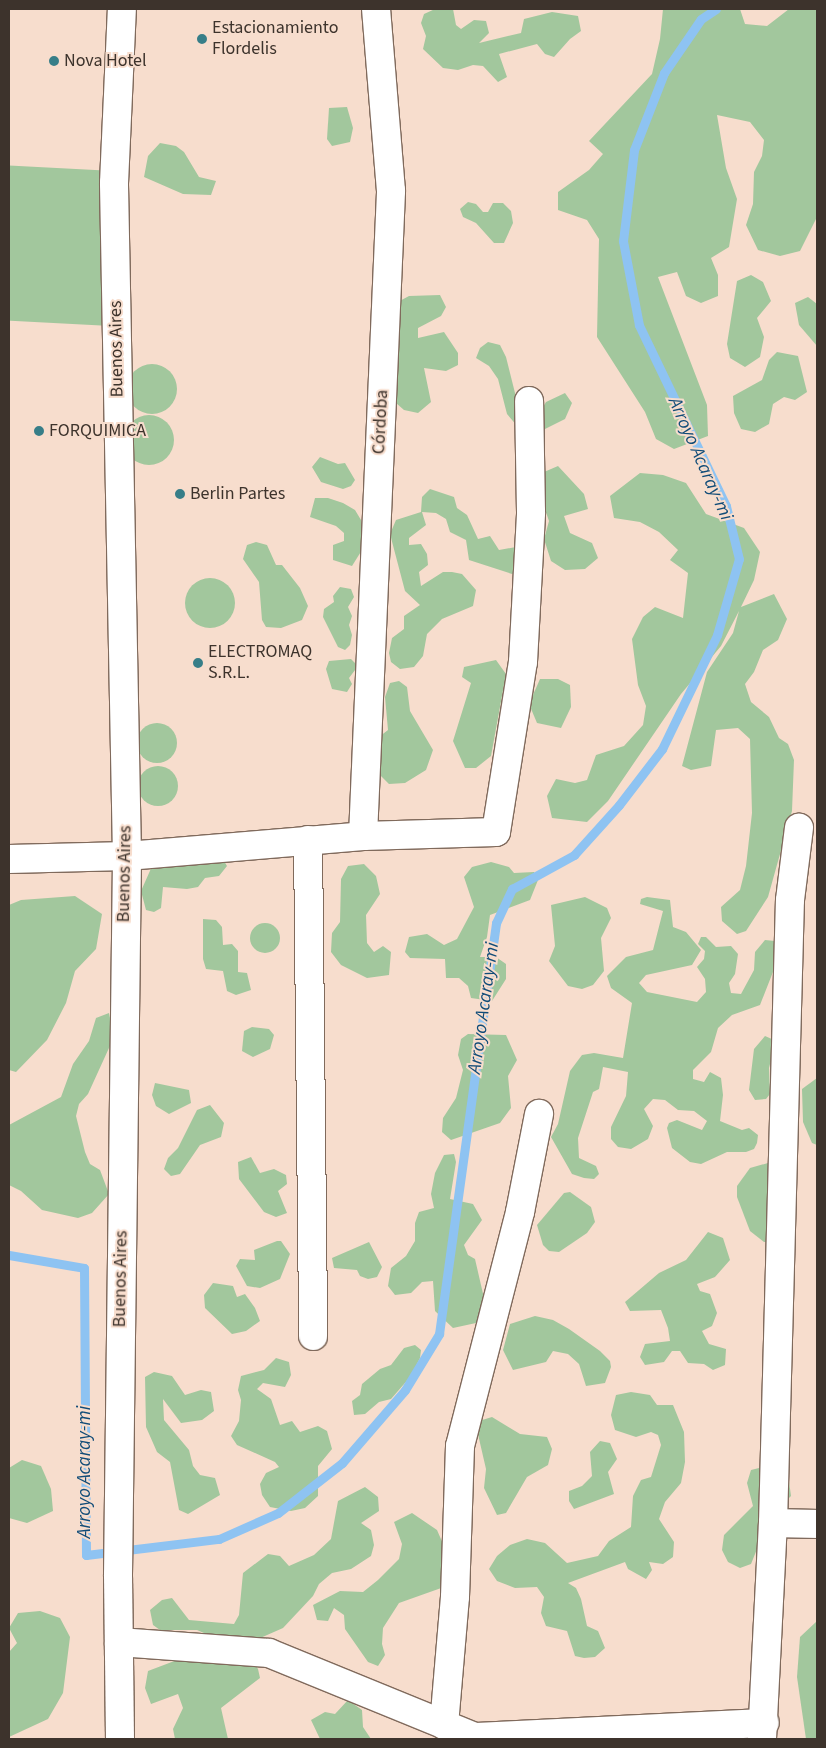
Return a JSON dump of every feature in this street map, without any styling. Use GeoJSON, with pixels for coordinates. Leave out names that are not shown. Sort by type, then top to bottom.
{"type":"FeatureCollection","features":[{"type":"Feature","properties":{"kind":"street","name":"Buenos Aires"},"geometry":{"type":"LineString","coordinates":[[120,1739],[118,1575],[127,856],[114,183],[122,9]]}},
{"type":"Feature","properties":{"kind":"street","name":"Córdoba"},"geometry":{"type":"LineString","coordinates":[[362,836],[391,191],[376,9]]}},
{"type":"Feature","properties":{"kind":"street"},"geometry":{"type":"LineString","coordinates":[[9,859],[127,856],[362,836],[496,832],[523,662],[531,512],[529,401]]}},
{"type":"Feature","properties":{"kind":"street"},"geometry":{"type":"LineString","coordinates":[[119,1642],[268,1653],[474,1738],[764,1731],[774,1523],[790,900],[799,828]]}},
{"type":"Feature","properties":{"kind":"street"},"geometry":{"type":"LineString","coordinates":[[308,840],[313,1336]]}},
{"type":"Feature","properties":{"kind":"street"},"geometry":{"type":"LineString","coordinates":[[444,1725],[455,1597],[460,1446],[520,1212],[539,1114]]}},
{"type":"Feature","properties":{"kind":"street"},"geometry":{"type":"LineString","coordinates":[[774,1523],[817,1524]]}},
{"type":"Feature","properties":{"kind":"green space"},"geometry":{"type":"Polygon","coordinates":[[[435,9],[453,9],[456,25],[461,29],[474,20],[486,21],[489,33],[479,43],[521,33],[524,19],[552,12],[578,16],[581,31],[570,39],[554,57],[545,54],[537,44],[499,54],[507,77],[498,82],[483,66],[473,65],[458,70],[443,68],[423,49],[426,36],[421,23],[424,14],[435,9]]]}},
{"type":"Feature","properties":{"kind":"green space"},"geometry":{"type":"Polygon","coordinates":[[[663,9],[740,9],[745,24],[767,26],[789,9],[817,9],[817,217],[800,251],[780,256],[758,250],[746,225],[753,204],[754,172],[762,156],[764,140],[750,122],[717,115],[726,168],[737,199],[729,247],[711,258],[718,275],[718,296],[701,303],[686,296],[677,272],[658,277],[707,405],[708,436],[674,449],[656,439],[645,412],[597,337],[599,239],[587,220],[558,210],[558,192],[589,170],[603,154],[589,141],[652,74],[660,39],[663,9]]]}},
{"type":"Feature","properties":{"kind":"green space"},"geometry":{"type":"Polygon","coordinates":[[[347,107],[353,128],[350,142],[332,146],[327,139],[329,108],[347,107]]]}},
{"type":"Feature","properties":{"kind":"green space"},"geometry":{"type":"Polygon","coordinates":[[[160,143],[176,146],[184,152],[199,177],[216,181],[211,195],[183,194],[144,177],[148,156],[160,143]]]}},
{"type":"Feature","properties":{"kind":"green space"},"geometry":{"type":"Polygon","coordinates":[[[9,166],[114,171],[106,326],[9,321],[9,166]]]}},
{"type":"Feature","properties":{"kind":"green space"},"geometry":{"type":"Polygon","coordinates":[[[468,202],[476,204],[483,212],[488,212],[493,203],[503,203],[511,211],[513,223],[504,243],[494,243],[476,223],[463,217],[460,209],[468,202]]]}},
{"type":"Feature","properties":{"kind":"green space"},"geometry":{"type":"Polygon","coordinates":[[[751,275],[763,282],[771,301],[757,318],[764,337],[760,357],[745,367],[730,358],[727,344],[737,281],[751,275]]]}},
{"type":"Feature","properties":{"kind":"green space"},"geometry":{"type":"Polygon","coordinates":[[[440,295],[446,307],[441,316],[418,328],[418,338],[444,332],[458,353],[458,365],[446,371],[424,368],[431,402],[418,413],[404,410],[396,403],[396,303],[409,296],[440,295]]]}},
{"type":"Feature","properties":{"kind":"green space"},"geometry":{"type":"Polygon","coordinates":[[[808,297],[817,304],[817,346],[799,325],[795,303],[808,297]]]}},
{"type":"Feature","properties":{"kind":"green space"},"geometry":{"type":"Polygon","coordinates":[[[488,342],[500,345],[506,357],[518,405],[538,416],[546,402],[565,393],[572,403],[565,419],[541,431],[518,427],[507,414],[498,379],[489,366],[476,358],[480,348],[488,342]]]}},
{"type":"Feature","properties":{"kind":"green space"},"geometry":{"type":"Polygon","coordinates":[[[777,352],[798,356],[807,392],[795,400],[784,397],[773,404],[769,424],[755,432],[741,429],[734,413],[733,396],[762,380],[769,360],[777,352]]]}},
{"type":"Feature","properties":{"kind":"green space"},"geometry":{"type":"Polygon","coordinates":[[[152,364],[161,366],[172,375],[177,389],[175,398],[166,409],[152,414],[143,412],[132,403],[127,389],[129,380],[138,369],[152,364]]]}},
{"type":"Feature","properties":{"kind":"green space"},"geometry":{"type":"Polygon","coordinates":[[[149,415],[163,419],[170,426],[174,440],[170,454],[163,461],[149,465],[135,461],[128,454],[124,440],[128,426],[135,419],[149,415]]]}},
{"type":"Feature","properties":{"kind":"green space"},"geometry":{"type":"Polygon","coordinates":[[[320,457],[338,464],[345,463],[355,480],[351,486],[343,489],[321,482],[312,467],[320,457]]]}},
{"type":"Feature","properties":{"kind":"green space"},"geometry":{"type":"Polygon","coordinates":[[[558,466],[584,494],[588,509],[564,516],[570,533],[592,543],[598,558],[585,569],[565,570],[551,561],[544,539],[549,521],[538,489],[544,472],[558,466]]]}},
{"type":"Feature","properties":{"kind":"green space"},"geometry":{"type":"Polygon","coordinates":[[[640,473],[663,475],[686,483],[706,514],[744,528],[760,552],[754,580],[741,607],[774,594],[787,619],[778,640],[763,650],[754,672],[745,684],[751,702],[769,717],[779,738],[788,744],[794,760],[792,811],[768,897],[746,931],[737,934],[722,921],[721,907],[740,890],[746,866],[752,813],[750,739],[738,728],[716,730],[711,766],[691,770],[682,766],[707,672],[733,633],[739,611],[721,646],[681,694],[608,801],[587,822],[552,818],[547,796],[556,779],[575,783],[587,780],[596,755],[624,746],[643,725],[646,706],[638,685],[632,639],[643,617],[655,607],[683,618],[688,573],[670,560],[678,550],[659,532],[640,522],[614,518],[610,496],[640,473]]]}},
{"type":"Feature","properties":{"kind":"green space"},"geometry":{"type":"Polygon","coordinates":[[[430,489],[454,497],[457,508],[467,515],[478,539],[490,536],[499,550],[516,547],[523,567],[512,574],[469,560],[466,540],[450,532],[446,519],[436,513],[422,512],[426,525],[409,538],[409,545],[421,544],[427,554],[428,565],[419,572],[421,586],[443,572],[452,572],[462,574],[476,590],[473,606],[442,619],[427,634],[423,656],[414,667],[400,669],[391,662],[389,653],[392,638],[404,629],[404,616],[420,605],[405,591],[390,534],[396,520],[421,512],[422,497],[430,489]]]}},
{"type":"Feature","properties":{"kind":"green space"},"geometry":{"type":"Polygon","coordinates":[[[315,498],[328,498],[343,503],[355,510],[361,520],[362,550],[352,566],[333,560],[333,545],[344,541],[344,533],[336,526],[310,517],[315,498]]]}},
{"type":"Feature","properties":{"kind":"green space"},"geometry":{"type":"Polygon","coordinates":[[[256,542],[267,545],[276,565],[282,565],[300,588],[308,606],[302,620],[281,628],[266,627],[262,620],[259,582],[243,559],[247,545],[256,542]]]}},
{"type":"Feature","properties":{"kind":"green space"},"geometry":{"type":"Polygon","coordinates":[[[205,578],[215,578],[228,585],[235,598],[235,608],[228,621],[215,628],[205,628],[196,624],[189,617],[185,608],[185,598],[189,589],[196,582],[205,578]]]}},
{"type":"Feature","properties":{"kind":"green space"},"geometry":{"type":"Polygon","coordinates":[[[340,587],[351,589],[354,597],[348,607],[352,616],[349,625],[352,635],[350,645],[345,650],[338,647],[323,617],[324,609],[334,602],[333,596],[340,587]]]}},
{"type":"Feature","properties":{"kind":"green space"},"geometry":{"type":"Polygon","coordinates":[[[351,659],[358,666],[349,678],[352,684],[347,692],[332,689],[326,669],[329,661],[351,659]]]}},
{"type":"Feature","properties":{"kind":"green space"},"geometry":{"type":"Polygon","coordinates":[[[496,660],[506,674],[491,756],[476,768],[465,768],[453,741],[471,683],[462,677],[464,667],[496,660]]]}},
{"type":"Feature","properties":{"kind":"green space"},"geometry":{"type":"Polygon","coordinates":[[[540,679],[558,679],[570,685],[571,707],[561,728],[537,723],[529,704],[540,679]]]}},
{"type":"Feature","properties":{"kind":"green space"},"geometry":{"type":"Polygon","coordinates":[[[399,681],[407,687],[410,711],[433,750],[426,770],[405,783],[389,784],[377,772],[379,737],[388,730],[385,697],[390,683],[399,681]]]}},
{"type":"Feature","properties":{"kind":"green space"},"geometry":{"type":"Polygon","coordinates":[[[161,723],[168,726],[174,732],[177,743],[176,751],[168,760],[161,763],[153,763],[146,760],[138,751],[137,739],[140,732],[149,724],[161,723]]]}},
{"type":"Feature","properties":{"kind":"green space"},"geometry":{"type":"Polygon","coordinates":[[[162,766],[169,769],[175,775],[178,786],[177,794],[169,803],[162,806],[154,806],[147,803],[139,794],[138,782],[141,775],[150,767],[162,766]]]}},
{"type":"Feature","properties":{"kind":"green space"},"geometry":{"type":"Polygon","coordinates":[[[221,856],[227,866],[219,876],[205,878],[198,887],[187,889],[163,887],[161,908],[154,912],[146,910],[141,891],[153,864],[221,856]]]}},
{"type":"Feature","properties":{"kind":"green space"},"geometry":{"type":"Polygon","coordinates":[[[491,862],[509,867],[514,873],[534,872],[538,880],[530,900],[490,915],[487,937],[480,957],[496,957],[506,964],[506,979],[492,1001],[471,998],[468,986],[459,978],[446,978],[445,959],[410,958],[405,952],[409,937],[427,934],[444,945],[457,939],[474,907],[464,877],[472,867],[491,862]]]}},
{"type":"Feature","properties":{"kind":"green space"},"geometry":{"type":"Polygon","coordinates":[[[364,864],[376,876],[380,894],[366,915],[367,943],[374,952],[383,946],[391,952],[389,975],[367,978],[341,965],[331,952],[332,933],[340,922],[341,879],[348,866],[364,864]]]}},
{"type":"Feature","properties":{"kind":"green space"},"geometry":{"type":"Polygon","coordinates":[[[75,896],[102,914],[96,949],[75,971],[66,1003],[47,1040],[16,1072],[9,1070],[9,905],[21,900],[75,896]]]}},
{"type":"Feature","properties":{"kind":"green space"},"geometry":{"type":"Polygon","coordinates":[[[585,897],[607,908],[611,918],[601,938],[604,971],[593,985],[582,989],[568,986],[549,961],[555,946],[551,905],[585,897]]]}},
{"type":"Feature","properties":{"kind":"green space"},"geometry":{"type":"Polygon","coordinates":[[[647,897],[670,900],[673,927],[686,932],[701,950],[692,965],[646,975],[639,983],[647,992],[697,1002],[706,992],[705,979],[697,967],[704,959],[705,951],[698,944],[701,937],[706,937],[716,947],[731,946],[738,954],[735,974],[729,983],[731,993],[741,994],[754,970],[755,952],[765,940],[775,941],[780,954],[760,1005],[732,1015],[718,1028],[711,1052],[693,1070],[693,1079],[704,1082],[710,1072],[721,1078],[723,1095],[720,1121],[742,1130],[749,1128],[758,1135],[757,1143],[754,1149],[746,1152],[727,1152],[701,1164],[690,1162],[672,1148],[667,1128],[669,1123],[677,1120],[702,1130],[707,1121],[694,1111],[678,1110],[665,1100],[653,1099],[644,1109],[653,1126],[648,1139],[631,1149],[618,1147],[611,1139],[611,1127],[626,1096],[628,1072],[603,1067],[599,1089],[593,1092],[578,1138],[579,1158],[596,1166],[599,1174],[594,1179],[584,1178],[572,1174],[551,1137],[558,1124],[570,1071],[582,1055],[594,1053],[623,1058],[632,1003],[611,988],[607,976],[626,957],[653,950],[663,911],[640,904],[641,899],[647,897]]]}},
{"type":"Feature","properties":{"kind":"green space"},"geometry":{"type":"Polygon","coordinates":[[[203,919],[216,920],[222,927],[223,945],[232,944],[238,951],[238,972],[247,973],[251,990],[236,995],[227,991],[223,971],[206,969],[203,959],[203,919]]]}},
{"type":"Feature","properties":{"kind":"green space"},"geometry":{"type":"Polygon","coordinates":[[[265,923],[276,927],[280,938],[276,949],[265,953],[254,949],[250,938],[254,927],[265,923]]]}},
{"type":"Feature","properties":{"kind":"green space"},"geometry":{"type":"Polygon","coordinates":[[[109,1013],[114,1037],[88,1094],[79,1104],[76,1116],[90,1164],[100,1170],[109,1194],[92,1213],[78,1218],[42,1210],[21,1191],[9,1185],[9,1125],[61,1097],[73,1064],[89,1041],[96,1018],[109,1013]]]}},
{"type":"Feature","properties":{"kind":"green space"},"geometry":{"type":"Polygon","coordinates":[[[252,1027],[269,1029],[274,1035],[270,1049],[253,1057],[242,1051],[244,1031],[252,1027]]]}},
{"type":"Feature","properties":{"kind":"green space"},"geometry":{"type":"Polygon","coordinates":[[[468,1034],[506,1035],[517,1060],[508,1076],[511,1108],[500,1123],[451,1140],[442,1132],[443,1118],[456,1098],[463,1070],[458,1055],[461,1039],[468,1034]]]}},
{"type":"Feature","properties":{"kind":"green space"},"geometry":{"type":"Polygon","coordinates":[[[765,1036],[774,1040],[778,1053],[771,1060],[769,1068],[770,1094],[766,1099],[755,1100],[749,1090],[754,1049],[765,1036]]]}},
{"type":"Feature","properties":{"kind":"green space"},"geometry":{"type":"Polygon","coordinates":[[[817,1078],[817,1145],[812,1143],[803,1122],[802,1089],[817,1078]]]}},
{"type":"Feature","properties":{"kind":"green space"},"geometry":{"type":"Polygon","coordinates":[[[155,1083],[189,1090],[191,1103],[169,1114],[156,1106],[152,1095],[155,1083]]]}},
{"type":"Feature","properties":{"kind":"green space"},"geometry":{"type":"Polygon","coordinates":[[[210,1105],[224,1123],[221,1137],[200,1145],[180,1174],[171,1176],[164,1169],[168,1158],[178,1148],[197,1110],[210,1105]]]}},
{"type":"Feature","properties":{"kind":"green space"},"geometry":{"type":"Polygon","coordinates":[[[454,1154],[456,1162],[450,1199],[473,1204],[482,1220],[464,1245],[468,1255],[475,1259],[484,1298],[476,1323],[453,1328],[435,1311],[433,1281],[422,1282],[411,1293],[395,1295],[388,1286],[391,1268],[406,1256],[415,1241],[415,1223],[419,1212],[434,1208],[431,1194],[435,1173],[444,1155],[454,1154]]]}},
{"type":"Feature","properties":{"kind":"green space"},"geometry":{"type":"Polygon","coordinates":[[[251,1157],[260,1173],[274,1169],[286,1175],[287,1184],[278,1191],[287,1213],[276,1217],[264,1212],[239,1179],[238,1162],[251,1157]]]}},
{"type":"Feature","properties":{"kind":"green space"},"geometry":{"type":"Polygon","coordinates":[[[768,1163],[777,1170],[772,1242],[764,1242],[750,1231],[737,1197],[737,1186],[750,1168],[768,1163]]]}},
{"type":"Feature","properties":{"kind":"green space"},"geometry":{"type":"Polygon","coordinates":[[[570,1192],[591,1207],[595,1222],[587,1233],[559,1252],[549,1251],[543,1245],[537,1225],[564,1193],[570,1192]]]}},
{"type":"Feature","properties":{"kind":"green space"},"geometry":{"type":"Polygon","coordinates":[[[708,1232],[723,1238],[730,1260],[715,1277],[697,1284],[700,1291],[710,1294],[717,1313],[712,1326],[702,1331],[709,1344],[726,1349],[725,1365],[713,1370],[704,1364],[688,1363],[680,1351],[672,1351],[664,1362],[645,1365],[640,1357],[645,1344],[670,1341],[668,1328],[661,1310],[630,1311],[625,1302],[659,1273],[686,1260],[708,1232]]]}},
{"type":"Feature","properties":{"kind":"green space"},"geometry":{"type":"Polygon","coordinates":[[[281,1241],[290,1254],[280,1279],[260,1288],[247,1286],[236,1266],[240,1259],[255,1260],[254,1250],[281,1241]]]}},
{"type":"Feature","properties":{"kind":"green space"},"geometry":{"type":"Polygon","coordinates":[[[369,1242],[382,1267],[377,1277],[368,1279],[360,1276],[357,1270],[334,1268],[332,1258],[369,1242]]]}},
{"type":"Feature","properties":{"kind":"green space"},"geometry":{"type":"Polygon","coordinates":[[[213,1283],[233,1286],[237,1297],[245,1294],[255,1308],[260,1321],[246,1331],[232,1334],[205,1308],[204,1295],[213,1283]]]}},
{"type":"Feature","properties":{"kind":"green space"},"geometry":{"type":"Polygon","coordinates":[[[535,1316],[553,1320],[600,1351],[610,1361],[611,1367],[605,1383],[586,1386],[579,1364],[568,1354],[553,1351],[546,1362],[513,1370],[503,1350],[510,1324],[535,1316]]]}},
{"type":"Feature","properties":{"kind":"green space"},"geometry":{"type":"Polygon","coordinates":[[[415,1345],[421,1350],[420,1358],[411,1376],[391,1399],[379,1402],[365,1414],[354,1415],[352,1401],[360,1395],[362,1384],[380,1369],[391,1365],[404,1348],[415,1345]]]}},
{"type":"Feature","properties":{"kind":"green space"},"geometry":{"type":"Polygon","coordinates":[[[276,1358],[289,1362],[291,1375],[285,1387],[263,1383],[257,1389],[271,1399],[280,1425],[292,1421],[300,1432],[318,1426],[327,1431],[332,1449],[318,1466],[318,1496],[305,1508],[291,1511],[270,1507],[262,1495],[260,1484],[266,1473],[279,1467],[275,1462],[237,1445],[231,1436],[239,1421],[241,1400],[238,1390],[241,1376],[264,1370],[276,1358]]]}},
{"type":"Feature","properties":{"kind":"green space"},"geometry":{"type":"Polygon","coordinates":[[[154,1372],[172,1376],[185,1395],[201,1390],[211,1392],[214,1411],[202,1420],[181,1423],[163,1399],[164,1420],[189,1450],[193,1466],[200,1475],[215,1478],[220,1495],[188,1514],[179,1510],[170,1462],[157,1452],[146,1427],[145,1377],[154,1372]]]}},
{"type":"Feature","properties":{"kind":"green space"},"geometry":{"type":"Polygon","coordinates":[[[631,1392],[650,1395],[657,1405],[673,1405],[684,1432],[685,1462],[681,1483],[665,1502],[659,1519],[674,1542],[673,1557],[663,1564],[649,1562],[652,1570],[646,1579],[628,1569],[625,1562],[568,1583],[576,1588],[581,1599],[587,1626],[598,1631],[605,1648],[595,1657],[584,1658],[575,1656],[567,1631],[546,1626],[541,1613],[544,1597],[537,1587],[515,1588],[497,1581],[489,1569],[497,1556],[510,1545],[527,1539],[545,1543],[567,1563],[598,1556],[609,1541],[631,1527],[633,1496],[641,1480],[651,1477],[661,1445],[658,1435],[651,1432],[636,1437],[615,1430],[611,1415],[616,1395],[631,1392]]]}},
{"type":"Feature","properties":{"kind":"green space"},"geometry":{"type":"Polygon","coordinates":[[[492,1417],[520,1434],[547,1437],[552,1449],[548,1465],[527,1477],[506,1513],[497,1515],[484,1488],[486,1469],[477,1430],[479,1421],[492,1417]]]}},
{"type":"Feature","properties":{"kind":"green space"},"geometry":{"type":"Polygon","coordinates":[[[600,1441],[610,1443],[617,1459],[608,1472],[614,1494],[574,1509],[569,1501],[569,1491],[582,1486],[592,1476],[590,1452],[600,1441]]]}},
{"type":"Feature","properties":{"kind":"green space"},"geometry":{"type":"Polygon","coordinates":[[[22,1460],[41,1466],[51,1489],[53,1511],[27,1523],[9,1518],[9,1468],[22,1460]]]}},
{"type":"Feature","properties":{"kind":"green space"},"geometry":{"type":"Polygon","coordinates":[[[771,1465],[788,1474],[791,1496],[760,1527],[757,1549],[751,1564],[740,1568],[728,1562],[722,1550],[724,1535],[753,1506],[747,1483],[751,1470],[771,1465]]]}},
{"type":"Feature","properties":{"kind":"green space"},"geometry":{"type":"Polygon","coordinates":[[[365,1487],[378,1497],[379,1511],[361,1523],[371,1530],[374,1545],[371,1556],[351,1569],[332,1573],[319,1584],[313,1596],[283,1628],[258,1639],[220,1640],[197,1630],[160,1630],[153,1625],[150,1610],[162,1600],[172,1598],[189,1620],[234,1624],[239,1615],[243,1573],[268,1554],[280,1556],[289,1566],[314,1555],[331,1539],[338,1501],[365,1487]]]}},
{"type":"Feature","properties":{"kind":"green space"},"geometry":{"type":"Polygon","coordinates":[[[412,1513],[437,1530],[447,1553],[444,1587],[399,1603],[383,1628],[382,1644],[385,1655],[378,1666],[368,1662],[345,1629],[344,1615],[334,1608],[328,1621],[317,1620],[313,1605],[340,1591],[363,1592],[378,1580],[399,1559],[402,1544],[394,1522],[412,1513]]]}},
{"type":"Feature","properties":{"kind":"green space"},"geometry":{"type":"Polygon","coordinates":[[[40,1611],[60,1618],[70,1637],[63,1693],[48,1719],[9,1737],[9,1652],[17,1643],[9,1628],[18,1613],[40,1611]]]}},
{"type":"Feature","properties":{"kind":"green space"},"geometry":{"type":"Polygon","coordinates":[[[817,1621],[817,1739],[806,1739],[797,1677],[800,1637],[817,1621]]]}},
{"type":"Feature","properties":{"kind":"green space"},"geometry":{"type":"Polygon","coordinates":[[[185,1657],[251,1659],[258,1669],[260,1678],[221,1708],[228,1739],[175,1739],[173,1729],[183,1708],[178,1694],[151,1704],[145,1688],[148,1671],[185,1657]]]}},
{"type":"Feature","properties":{"kind":"green space"},"geometry":{"type":"Polygon","coordinates":[[[348,1700],[362,1710],[363,1727],[371,1739],[320,1739],[311,1720],[325,1712],[335,1714],[348,1700]]]}},
{"type":"Feature","properties":{"kind":"waterway","name":"Arroyo Acaray-mi"},"geometry":{"type":"LineString","coordinates":[[9,1255],[84,1268],[86,1555],[219,1539],[278,1513],[342,1463],[405,1390],[439,1334],[496,923],[512,889],[574,855],[619,805],[662,749],[717,635],[739,559],[726,506],[639,325],[623,241],[634,150],[664,73],[701,19],[716,9]]}},
{"type":"Feature","properties":{"kind":"place","name":"Estacionamiento Flordelis"},"geometry":{"type":"Point","coordinates":[202,39]}},
{"type":"Feature","properties":{"kind":"place","name":"Nova Hotel"},"geometry":{"type":"Point","coordinates":[54,61]}},
{"type":"Feature","properties":{"kind":"place","name":"FORQUIMICA"},"geometry":{"type":"Point","coordinates":[39,431]}},
{"type":"Feature","properties":{"kind":"place","name":"Berlin Partes"},"geometry":{"type":"Point","coordinates":[180,494]}},
{"type":"Feature","properties":{"kind":"place","name":"ELECTROMAQ S.R.L."},"geometry":{"type":"Point","coordinates":[198,663]}}]}
